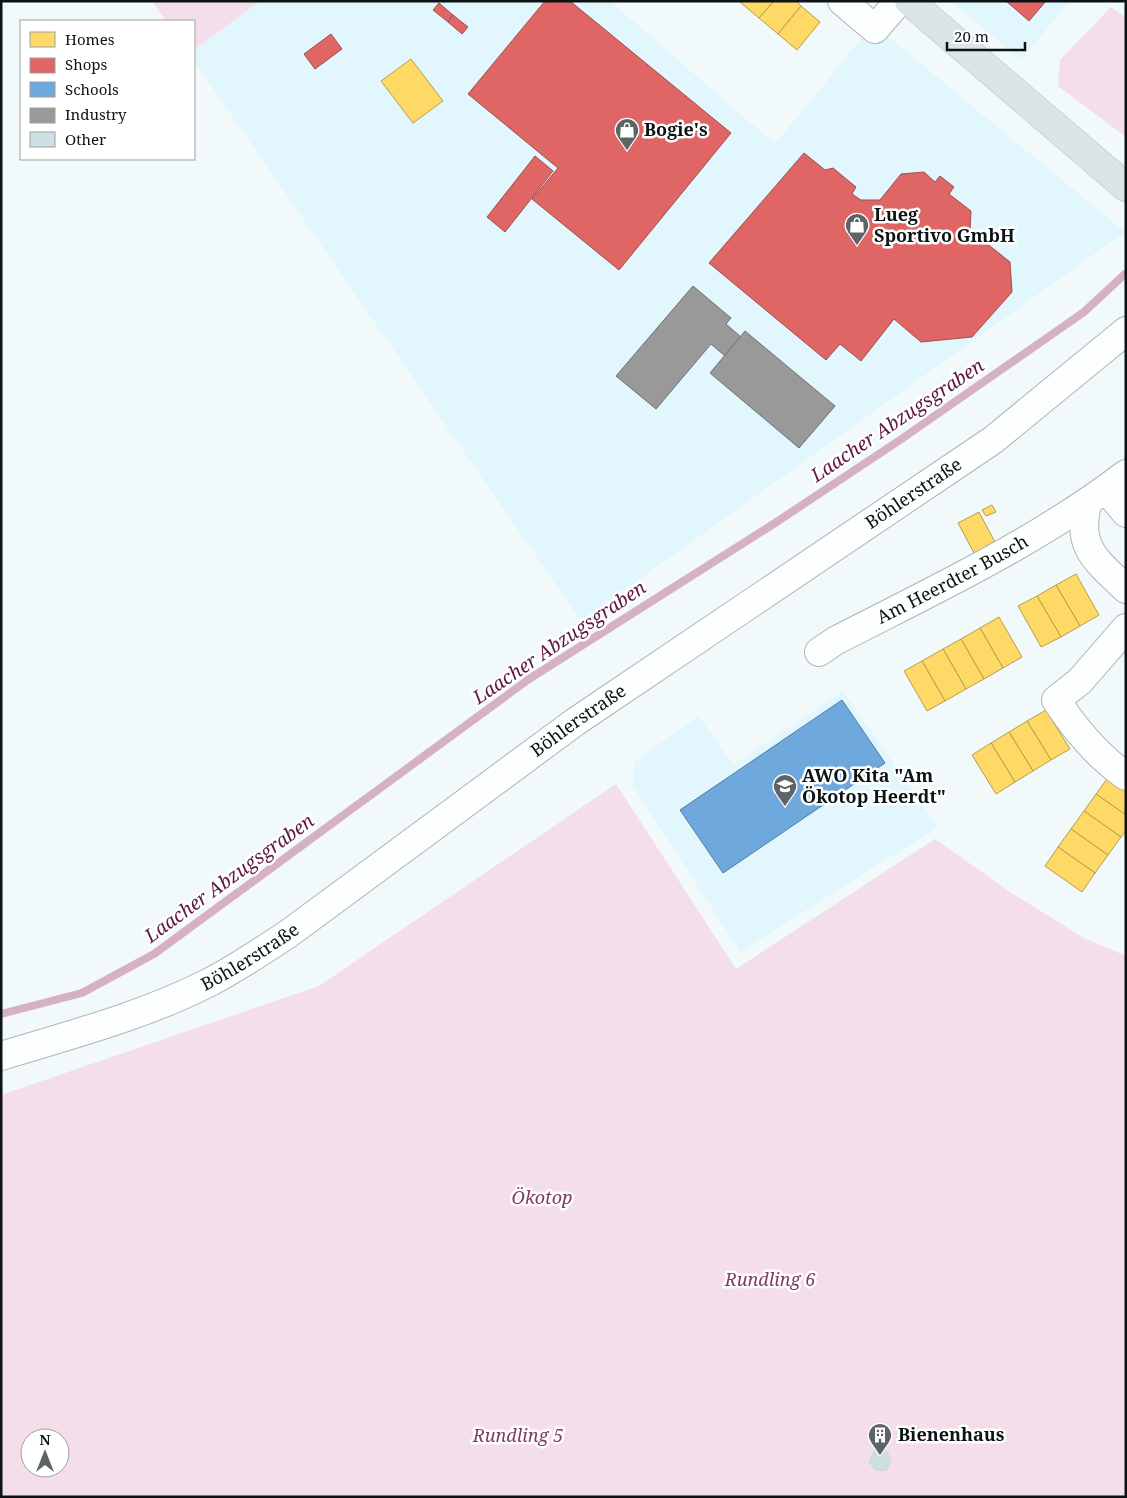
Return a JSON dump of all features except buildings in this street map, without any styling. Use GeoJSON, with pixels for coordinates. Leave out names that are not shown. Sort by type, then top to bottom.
{"type":"FeatureCollection","features":[{"type":"Feature","properties":{"kind":"main road"},"geometry":{"type":"LineString","coordinates":[[909,1],[1126,187]]}},
{"type":"Feature","properties":{"kind":"street"},"geometry":{"type":"LineString","coordinates":[[842,1],[876,29],[898,1]]}},
{"type":"Feature","properties":{"kind":"street","name":"Böhlerstraße"},"geometry":{"type":"LineString","coordinates":[[1,1056],[177,997],[241,965],[288,934],[575,722],[993,440],[1126,331]]}},
{"type":"Feature","properties":{"kind":"street"},"geometry":{"type":"LineString","coordinates":[[1126,513],[1106,489],[1082,521],[1088,549],[1099,564],[1126,589]]}},
{"type":"Feature","properties":{"kind":"street","name":"Am Heerdter Busch"},"geometry":{"type":"LineString","coordinates":[[819,652],[834,641],[1010,550],[1106,489]]}},
{"type":"Feature","properties":{"kind":"street"},"geometry":{"type":"LineString","coordinates":[[1126,628],[1080,681],[1056,700],[1086,740],[1107,762],[1126,776]]}},
{"type":"Feature","properties":{"kind":"shaded area"},"geometry":{"type":"Polygon","coordinates":[[[152,1],[610,1],[775,144],[873,24],[1125,232],[581,621],[195,62],[195,20],[165,20],[152,1]]]}},
{"type":"Feature","properties":{"kind":"shaded area"},"geometry":{"type":"Polygon","coordinates":[[[950,1],[1070,1],[1021,60],[950,1]]]}},
{"type":"Feature","properties":{"kind":"shaded area","name":"AWO Kita \"Am Ökotop Heerdt\""},"geometry":{"type":"Polygon","coordinates":[[[843,691],[938,827],[740,952],[633,786],[635,761],[699,716],[733,765],[843,691]]]}},
{"type":"Feature","properties":{"kind":"green space"},"geometry":{"type":"Polygon","coordinates":[[[152,1],[260,1],[195,49],[195,20],[165,20],[152,1]]]}},
{"type":"Feature","properties":{"kind":"green space"},"geometry":{"type":"Polygon","coordinates":[[[1111,7],[1126,18],[1126,137],[1058,86],[1060,60],[1111,7]]]}},
{"type":"Feature","properties":{"kind":"green space","name":"Ökotop"},"geometry":{"type":"Polygon","coordinates":[[[616,784],[736,969],[935,839],[1013,894],[1084,938],[1126,956],[1126,1497],[1,1497],[1,1095],[319,986],[616,784]]]}},
{"type":"Feature","properties":{"kind":"waterway","name":"Laacher Abzugsgraben"},"geometry":{"type":"LineString","coordinates":[[1,1014],[82,993],[154,954],[529,679],[772,525],[900,440],[1084,312],[1125,274]]}},
{"type":"Feature","properties":{"kind":"place","name":"Bogie's"},"geometry":{"type":"Point","coordinates":[627,151]}},
{"type":"Feature","properties":{"kind":"place","name":"Lueg Sportivo GmbH"},"geometry":{"type":"Point","coordinates":[857,246]}},
{"type":"Feature","properties":{"kind":"place","name":"AWO Kita \"Am Ökotop Heerdt\""},"geometry":{"type":"Point","coordinates":[785,807]}},
{"type":"Feature","properties":{"kind":"place","name":"Bienenhaus"},"geometry":{"type":"Point","coordinates":[880,1456]}},
{"type":"Feature","properties":{"kind":"park label","name":"Rundling 6"},"geometry":{"type":"Point","coordinates":[770,1280]}},
{"type":"Feature","properties":{"kind":"park label","name":"Rundling 5"},"geometry":{"type":"Point","coordinates":[518,1436]}}]}
